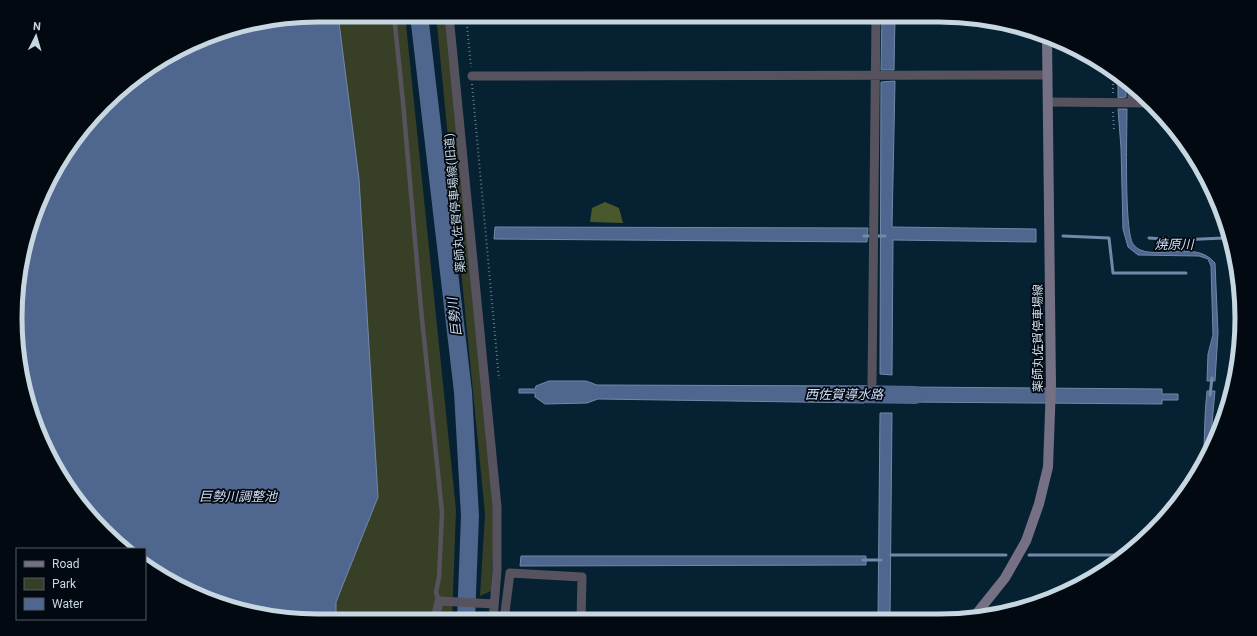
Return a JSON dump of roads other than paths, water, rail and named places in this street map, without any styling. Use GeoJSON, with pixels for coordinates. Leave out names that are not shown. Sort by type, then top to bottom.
{"type":"FeatureCollection","features":[{"type":"Feature","properties":{"kind":"main road","name":"薬師丸佐賀停車場線"},"geometry":{"type":"LineString","coordinates":[[979,611],[1005,578],[1026,541],[1039,504],[1048,467],[1051,385],[1047,43]]}},
{"type":"Feature","properties":{"kind":"street","name":"薬師丸佐賀停車場線(旧道)"},"geometry":{"type":"LineString","coordinates":[[450,22],[495,482],[498,529],[493,614]]}},
{"type":"Feature","properties":{"kind":"street"},"geometry":{"type":"LineString","coordinates":[[872,383],[874,229],[884,76],[877,22]]}},
{"type":"Feature","properties":{"kind":"street"},"geometry":{"type":"LineString","coordinates":[[472,76],[1048,75]]}},
{"type":"Feature","properties":{"kind":"street"},"geometry":{"type":"LineString","coordinates":[[1132,93],[1132,103]]}},
{"type":"Feature","properties":{"kind":"street"},"geometry":{"type":"LineString","coordinates":[[1049,102],[1142,103]]}},
{"type":"Feature","properties":{"kind":"street"},"geometry":{"type":"LineString","coordinates":[[505,614],[510,573],[582,577],[582,614]]}},
{"type":"Feature","properties":{"kind":"street"},"geometry":{"type":"LineString","coordinates":[[437,614],[438,601],[494,604]]}},
{"type":"Feature","properties":{"kind":"lane"},"geometry":{"type":"LineString","coordinates":[[395,22],[421,309],[442,512],[439,578],[436,592],[438,601]]}},
{"type":"Feature","properties":{"kind":"water","name":"巨勢川調整池"},"geometry":{"type":"Polygon","coordinates":[[[318,22],[339,22],[359,179],[378,497],[336,602],[336,614],[279,611],[241,604],[205,591],[170,574],[146,558],[146,548],[132,548],[123,541],[95,513],[83,498],[62,466],[53,449],[32,395],[25,357],[22,318],[25,279],[32,241],[53,187],[62,170],[83,138],[95,123],[123,95],[138,83],[170,62],[223,38],[260,28],[318,22]]]}},
{"type":"Feature","properties":{"kind":"water"},"geometry":{"type":"Polygon","coordinates":[[[882,22],[895,22],[894,70],[881,70],[882,22]]]}},
{"type":"Feature","properties":{"kind":"water"},"geometry":{"type":"Polygon","coordinates":[[[895,81],[892,227],[1036,229],[1036,242],[893,240],[892,375],[880,374],[881,82],[895,81]]]}},
{"type":"Feature","properties":{"kind":"water"},"geometry":{"type":"Polygon","coordinates":[[[1118,82],[1126,89],[1126,97],[1118,98],[1118,82]]]}},
{"type":"Feature","properties":{"kind":"water"},"geometry":{"type":"Polygon","coordinates":[[[1118,109],[1127,109],[1127,201],[1130,235],[1133,244],[1140,250],[1149,252],[1195,252],[1206,256],[1215,263],[1218,333],[1215,381],[1207,381],[1208,354],[1213,335],[1211,266],[1208,259],[1199,256],[1138,255],[1128,247],[1123,229],[1121,148],[1118,109]]]}},
{"type":"Feature","properties":{"kind":"water"},"geometry":{"type":"Polygon","coordinates":[[[495,227],[868,228],[867,242],[494,239],[495,227]]]}},
{"type":"Feature","properties":{"kind":"water"},"geometry":{"type":"Polygon","coordinates":[[[549,381],[586,381],[597,385],[865,386],[865,392],[881,392],[881,397],[865,398],[864,403],[598,399],[587,403],[545,404],[535,397],[535,393],[519,393],[519,389],[535,389],[536,386],[549,381]]]}},
{"type":"Feature","properties":{"kind":"water"},"geometry":{"type":"Polygon","coordinates":[[[907,387],[1162,389],[1162,394],[1178,394],[1178,400],[1162,400],[1162,404],[907,402],[907,397],[892,397],[892,391],[907,391],[907,387]]]}},
{"type":"Feature","properties":{"kind":"water"},"geometry":{"type":"Polygon","coordinates":[[[1207,391],[1215,391],[1211,433],[1204,450],[1207,391]]]}},
{"type":"Feature","properties":{"kind":"water"},"geometry":{"type":"Polygon","coordinates":[[[880,413],[892,413],[890,614],[878,614],[880,413]]]}},
{"type":"Feature","properties":{"kind":"water"},"geometry":{"type":"Polygon","coordinates":[[[521,556],[866,556],[866,565],[520,566],[521,556]]]}},
{"type":"Feature","properties":{"kind":"waterway","name":"巨勢川"},"geometry":{"type":"LineString","coordinates":[[420,22],[463,392],[470,516],[466,614]]}},
{"type":"Feature","properties":{"kind":"waterway"},"geometry":{"type":"LineString","coordinates":[[864,236],[885,236]]}},
{"type":"Feature","properties":{"kind":"waterway"},"geometry":{"type":"LineString","coordinates":[[1063,236],[1109,238],[1113,273],[1186,273]]}},
{"type":"Feature","properties":{"kind":"waterway"},"geometry":{"type":"LineString","coordinates":[[1149,238],[1179,240],[1224,238]]}},
{"type":"Feature","properties":{"kind":"waterway","name":"焼原川"},"geometry":{"type":"LineString","coordinates":[[1210,395],[1212,378]]}},
{"type":"Feature","properties":{"kind":"waterway","name":"西佐賀導水路"},"geometry":{"type":"LineString","coordinates":[[857,394],[915,395]]}},
{"type":"Feature","properties":{"kind":"waterway"},"geometry":{"type":"LineString","coordinates":[[891,555],[1006,555]]}},
{"type":"Feature","properties":{"kind":"waterway"},"geometry":{"type":"LineString","coordinates":[[1029,555],[1116,555]]}},
{"type":"Feature","properties":{"kind":"waterway"},"geometry":{"type":"LineString","coordinates":[[863,560],[881,560]]}}]}
